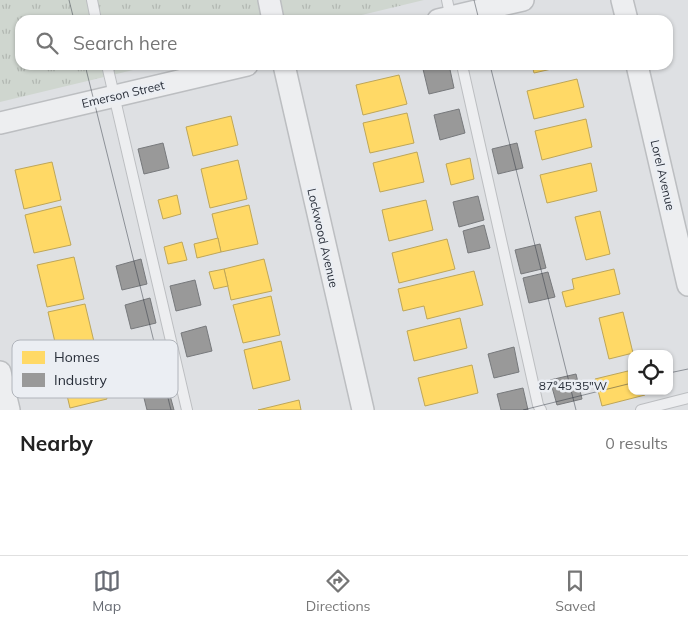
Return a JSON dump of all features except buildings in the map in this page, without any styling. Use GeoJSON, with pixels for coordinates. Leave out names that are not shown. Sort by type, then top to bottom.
{"type":"FeatureCollection","features":[{"type":"Feature","properties":{"kind":"street"},"geometry":{"type":"LineString","coordinates":[[269,0],[272,15]]}},
{"type":"Feature","properties":{"kind":"street"},"geometry":{"type":"LineString","coordinates":[[447,14],[524,0]]}},
{"type":"Feature","properties":{"kind":"street"},"geometry":{"type":"LineString","coordinates":[[622,0],[626,15]]}},
{"type":"Feature","properties":{"kind":"street","name":"Emerson Street"},"geometry":{"type":"LineString","coordinates":[[0,122],[226,70]]}},
{"type":"Feature","properties":{"kind":"street","name":"Lockwood Avenue"},"geometry":{"type":"LineString","coordinates":[[285,70],[363,410]]}},
{"type":"Feature","properties":{"kind":"street","name":"Lorel Avenue"},"geometry":{"type":"LineString","coordinates":[[638,70],[688,285]]}},
{"type":"Feature","properties":{"kind":"street"},"geometry":{"type":"LineString","coordinates":[[0,372],[9,410]]}},
{"type":"Feature","properties":{"kind":"lane"},"geometry":{"type":"LineString","coordinates":[[92,0],[95,15]]}},
{"type":"Feature","properties":{"kind":"lane"},"geometry":{"type":"LineString","coordinates":[[108,70],[171,340]]}},
{"type":"Feature","properties":{"kind":"lane"},"geometry":{"type":"LineString","coordinates":[[463,70],[538,405],[541,410]]}},
{"type":"Feature","properties":{"kind":"lane"},"geometry":{"type":"LineString","coordinates":[[178,371],[187,410]]}},
{"type":"Feature","properties":{"kind":"lane"},"geometry":{"type":"LineString","coordinates":[[641,410],[688,398]]}},
{"type":"Feature","properties":{"kind":"green space"},"geometry":{"type":"Polygon","coordinates":[[[0,0],[424,0],[362,15],[15,15],[15,70],[133,70],[0,102],[0,0]]]}}]}
